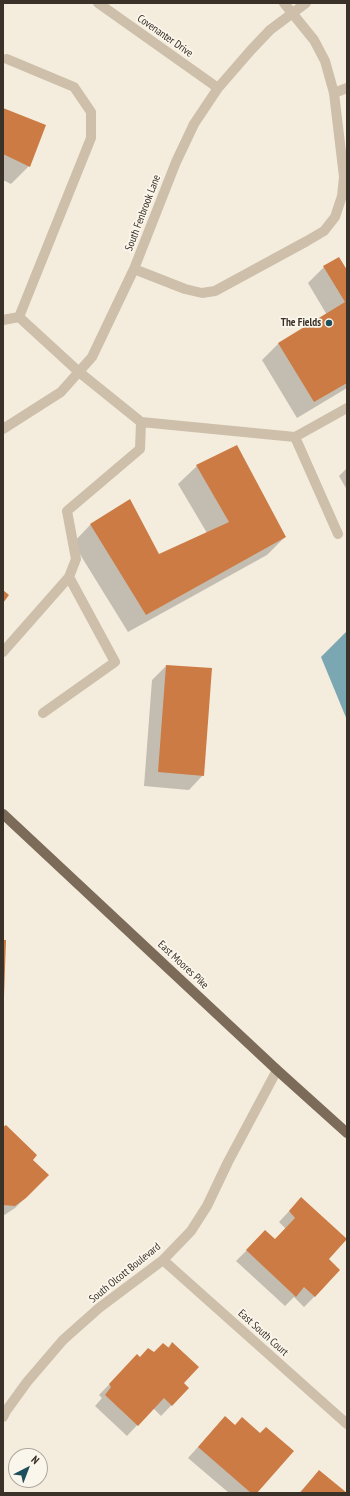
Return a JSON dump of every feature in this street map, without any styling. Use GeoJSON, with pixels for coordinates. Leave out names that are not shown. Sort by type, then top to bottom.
{"type":"FeatureCollection","features":[{"type":"Feature","properties":{"kind":"main road","name":"East Moores Pike"},"geometry":{"type":"LineString","coordinates":[[3,814],[277,1070],[347,1133]]}},
{"type":"Feature","properties":{"kind":"street","name":"Covenanter Drive"},"geometry":{"type":"LineString","coordinates":[[98,3],[218,88]]}},
{"type":"Feature","properties":{"kind":"street"},"geometry":{"type":"LineString","coordinates":[[134,269],[185,289],[202,293],[215,291],[324,231],[335,217],[342,196],[344,177],[334,93],[325,62],[314,40],[291,14],[284,3]]}},
{"type":"Feature","properties":{"kind":"street","name":"South Fenbrook Lane"},"geometry":{"type":"LineString","coordinates":[[3,429],[61,392],[92,357],[134,269],[176,162],[194,124],[218,88],[251,50],[270,30],[306,3]]}},
{"type":"Feature","properties":{"kind":"street"},"geometry":{"type":"LineString","coordinates":[[7,59],[74,87],[91,112],[90,138],[19,317]]}},
{"type":"Feature","properties":{"kind":"street"},"geometry":{"type":"LineString","coordinates":[[334,93],[347,88]]}},
{"type":"Feature","properties":{"kind":"street"},"geometry":{"type":"LineString","coordinates":[[3,320],[19,317]]}},
{"type":"Feature","properties":{"kind":"street"},"geometry":{"type":"LineString","coordinates":[[19,317],[79,372],[141,422],[295,437],[347,408]]}},
{"type":"Feature","properties":{"kind":"street"},"geometry":{"type":"LineString","coordinates":[[3,652],[69,577],[76,560],[67,511],[140,449],[141,422]]}},
{"type":"Feature","properties":{"kind":"street"},"geometry":{"type":"LineString","coordinates":[[295,437],[338,534]]}},
{"type":"Feature","properties":{"kind":"street"},"geometry":{"type":"LineString","coordinates":[[43,713],[115,662],[69,577]]}},
{"type":"Feature","properties":{"kind":"street","name":"South Olcott Boulevard"},"geometry":{"type":"LineString","coordinates":[[4,1413],[27,1382],[63,1340],[99,1308],[163,1260],[191,1231],[207,1206],[228,1162],[277,1070]]}},
{"type":"Feature","properties":{"kind":"street","name":"East South Court"},"geometry":{"type":"LineString","coordinates":[[163,1260],[347,1424]]}},
{"type":"Feature","properties":{"kind":"water"},"geometry":{"type":"Polygon","coordinates":[[[347,631],[347,720],[321,657],[347,631]]]}},
{"type":"Feature","properties":{"kind":"building"},"geometry":{"type":"Polygon","coordinates":[[[3,108],[46,125],[30,167],[3,154],[3,108]]]}},
{"type":"Feature","properties":{"kind":"building","name":"The Fields"},"geometry":{"type":"Polygon","coordinates":[[[339,257],[347,270],[347,383],[314,402],[278,343],[345,302],[323,266],[339,257]]]}},
{"type":"Feature","properties":{"kind":"building"},"geometry":{"type":"Polygon","coordinates":[[[237,445],[286,537],[146,615],[90,524],[130,499],[159,554],[229,522],[196,465],[237,445]]]}},
{"type":"Feature","properties":{"kind":"building"},"geometry":{"type":"Polygon","coordinates":[[[3,590],[9,595],[3,603],[3,590]]]}},
{"type":"Feature","properties":{"kind":"building"},"geometry":{"type":"Polygon","coordinates":[[[166,665],[212,668],[204,776],[158,772],[166,665]]]}},
{"type":"Feature","properties":{"kind":"building"},"geometry":{"type":"Polygon","coordinates":[[[3,940],[6,940],[4,997],[3,997],[3,940]]]}},
{"type":"Feature","properties":{"kind":"building"},"geometry":{"type":"Polygon","coordinates":[[[6,1125],[37,1155],[33,1160],[49,1175],[26,1198],[15,1206],[3,1205],[3,1127],[6,1125]]]}},
{"type":"Feature","properties":{"kind":"building"},"geometry":{"type":"Polygon","coordinates":[[[301,1197],[347,1239],[329,1259],[340,1270],[315,1297],[304,1287],[296,1297],[246,1250],[265,1230],[275,1239],[295,1218],[289,1211],[301,1197]]]}},
{"type":"Feature","properties":{"kind":"building"},"geometry":{"type":"Polygon","coordinates":[[[172,1342],[199,1367],[184,1383],[189,1388],[172,1406],[164,1398],[138,1426],[105,1395],[111,1387],[109,1384],[137,1354],[140,1357],[148,1348],[154,1352],[163,1343],[169,1348],[172,1342]]]}},
{"type":"Feature","properties":{"kind":"building"},"geometry":{"type":"Polygon","coordinates":[[[225,1416],[235,1425],[242,1417],[260,1433],[266,1427],[294,1451],[257,1493],[251,1493],[198,1447],[225,1416]]]}},
{"type":"Feature","properties":{"kind":"building"},"geometry":{"type":"Polygon","coordinates":[[[319,1470],[347,1493],[300,1493],[319,1470]]]}},
{"type":"Feature","properties":{"kind":"place","name":"The Fields"},"geometry":{"type":"Point","coordinates":[329,323]}}]}
